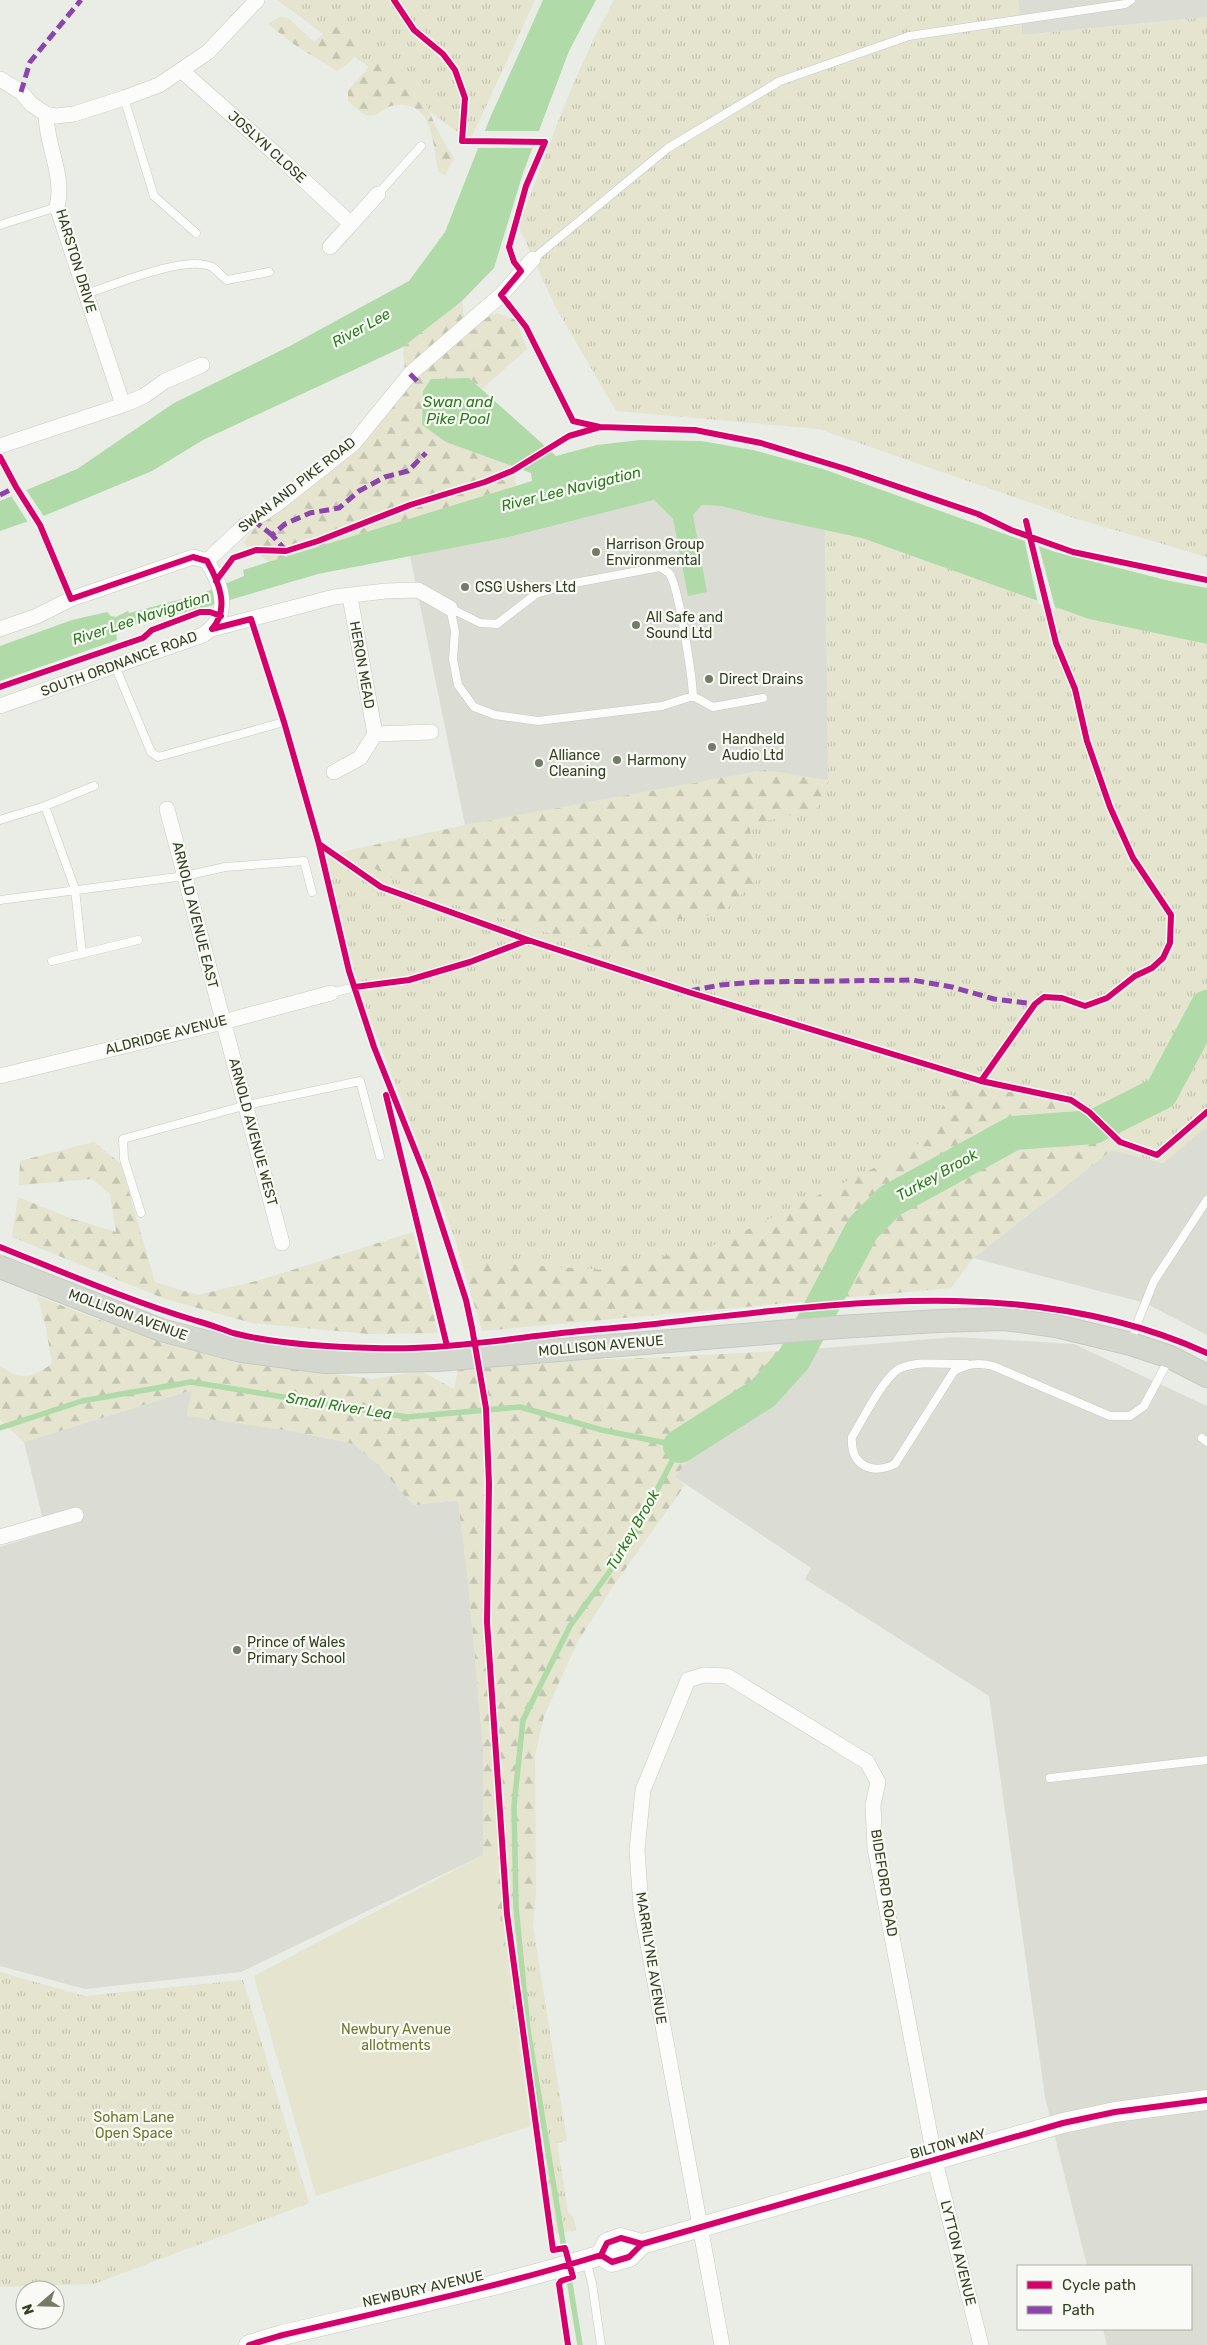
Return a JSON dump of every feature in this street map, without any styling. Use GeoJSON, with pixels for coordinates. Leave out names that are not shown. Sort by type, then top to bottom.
{"type":"FeatureCollection","features":[{"type":"Feature","properties":{"kind":"main road","name":"MOLLISON AVENUE"},"geometry":{"type":"LineString","coordinates":[[0,1267],[160,1330],[241,1351],[325,1362],[438,1360],[839,1327],[1005,1319],[1064,1328],[1131,1344],[1170,1357],[1207,1376]]}},
{"type":"Feature","properties":{"kind":"street"},"geometry":{"type":"LineString","coordinates":[[0,79],[20,92],[31,104],[46,114],[56,116],[74,114],[159,85],[182,71],[208,52],[257,0]]}},
{"type":"Feature","properties":{"kind":"street","name":"JOSLYN CLOSE"},"geometry":{"type":"LineString","coordinates":[[182,71],[351,224]]}},
{"type":"Feature","properties":{"kind":"street","name":"HARSTON DRIVE"},"geometry":{"type":"LineString","coordinates":[[46,114],[48,135],[59,180],[60,195],[56,207],[123,405]]}},
{"type":"Feature","properties":{"kind":"street"},"geometry":{"type":"LineString","coordinates":[[330,247],[378,194]]}},
{"type":"Feature","properties":{"kind":"street","name":"SWAN AND PIKE ROAD"},"geometry":{"type":"LineString","coordinates":[[207,562],[244,526],[277,504],[354,443],[410,374],[501,295],[533,259]]}},
{"type":"Feature","properties":{"kind":"street"},"geometry":{"type":"LineString","coordinates":[[0,446],[123,405],[144,396],[165,381],[202,365]]}},
{"type":"Feature","properties":{"kind":"street"},"geometry":{"type":"LineString","coordinates":[[0,629],[37,616],[71,599],[175,561],[193,557],[207,562]]}},
{"type":"Feature","properties":{"kind":"street","name":"SOUTH ORDNANCE ROAD"},"geometry":{"type":"LineString","coordinates":[[0,706],[192,639],[212,629],[221,616],[223,605],[216,581],[207,562]]}},
{"type":"Feature","properties":{"kind":"street"},"geometry":{"type":"LineString","coordinates":[[212,629],[334,597],[350,597],[386,591],[418,590],[450,608]]}},
{"type":"Feature","properties":{"kind":"street","name":"HERON MEAD"},"geometry":{"type":"LineString","coordinates":[[350,597],[375,734]]}},
{"type":"Feature","properties":{"kind":"street"},"geometry":{"type":"LineString","coordinates":[[334,772],[360,758],[375,734],[431,732]]}},
{"type":"Feature","properties":{"kind":"street","name":"ARNOLD AVENUE EAST"},"geometry":{"type":"LineString","coordinates":[[168,809],[222,1022]]}},
{"type":"Feature","properties":{"kind":"street","name":"ALDRIDGE AVENUE"},"geometry":{"type":"LineString","coordinates":[[0,1076],[222,1022],[331,993]]}},
{"type":"Feature","properties":{"kind":"street","name":"ARNOLD AVENUE WEST"},"geometry":{"type":"LineString","coordinates":[[222,1022],[247,1105],[282,1243]]}},
{"type":"Feature","properties":{"kind":"street"},"geometry":{"type":"LineString","coordinates":[[0,1537],[76,1515]]}},
{"type":"Feature","properties":{"kind":"street","name":"BIDEFORD ROAD"},"geometry":{"type":"LineString","coordinates":[[704,1675],[727,1676],[793,1716],[867,1762],[878,1782],[873,1805],[875,1848],[935,2161]]}},
{"type":"Feature","properties":{"kind":"street","name":"MARRILYNE AVENUE"},"geometry":{"type":"LineString","coordinates":[[699,2228],[641,1907],[637,1850],[643,1790],[688,1680],[704,1675]]}},
{"type":"Feature","properties":{"kind":"street","name":"BILTON WAY"},"geometry":{"type":"LineString","coordinates":[[699,2228],[1088,2117],[1207,2100]]}},
{"type":"Feature","properties":{"kind":"street","name":"LYTTON AVENUE"},"geometry":{"type":"LineString","coordinates":[[935,2161],[981,2345]]}},
{"type":"Feature","properties":{"kind":"street"},"geometry":{"type":"LineString","coordinates":[[699,2228],[722,2345]]}},
{"type":"Feature","properties":{"kind":"street","name":"NEWBURY AVENUE"},"geometry":{"type":"LineString","coordinates":[[249,2345],[280,2340],[505,2283],[599,2256],[607,2243],[621,2238],[634,2246],[699,2228]]}},
{"type":"Feature","properties":{"kind":"lane"},"geometry":{"type":"LineString","coordinates":[[533,259],[668,148],[780,81],[909,36],[1125,4],[1131,0]]}},
{"type":"Feature","properties":{"kind":"lane"},"geometry":{"type":"LineString","coordinates":[[124,98],[154,196],[196,233]]}},
{"type":"Feature","properties":{"kind":"lane"},"geometry":{"type":"LineString","coordinates":[[378,194],[420,146]]}},
{"type":"Feature","properties":{"kind":"lane"},"geometry":{"type":"LineString","coordinates":[[0,225],[56,207]]}},
{"type":"Feature","properties":{"kind":"lane"},"geometry":{"type":"LineString","coordinates":[[86,294],[161,269],[194,264],[212,267],[226,280],[269,272]]}},
{"type":"Feature","properties":{"kind":"lane"},"geometry":{"type":"LineString","coordinates":[[501,295],[526,327],[568,411]]}},
{"type":"Feature","properties":{"kind":"lane"},"geometry":{"type":"LineString","coordinates":[[40,525],[71,599]]}},
{"type":"Feature","properties":{"kind":"lane"},"geometry":{"type":"LineString","coordinates":[[450,608],[480,623],[497,624],[536,594],[570,584],[660,567],[670,574],[691,668],[692,696]]}},
{"type":"Feature","properties":{"kind":"lane"},"geometry":{"type":"LineString","coordinates":[[450,608],[455,631],[453,658],[458,685],[474,707],[495,714],[538,722],[662,706],[692,696],[713,707],[763,698]]}},
{"type":"Feature","properties":{"kind":"lane"},"geometry":{"type":"LineString","coordinates":[[115,666],[151,752],[158,757],[284,722]]}},
{"type":"Feature","properties":{"kind":"lane"},"geometry":{"type":"LineString","coordinates":[[0,820],[45,806],[94,786]]}},
{"type":"Feature","properties":{"kind":"lane"},"geometry":{"type":"LineString","coordinates":[[45,806],[74,889],[82,954]]}},
{"type":"Feature","properties":{"kind":"lane"},"geometry":{"type":"LineString","coordinates":[[0,900],[185,876],[225,867],[304,861],[312,892]]}},
{"type":"Feature","properties":{"kind":"lane"},"geometry":{"type":"LineString","coordinates":[[52,961],[138,940]]}},
{"type":"Feature","properties":{"kind":"lane"},"geometry":{"type":"LineString","coordinates":[[331,993],[355,987]]}},
{"type":"Feature","properties":{"kind":"lane"},"geometry":{"type":"LineString","coordinates":[[141,1213],[124,1159],[124,1139],[247,1105],[360,1081],[380,1156]]}},
{"type":"Feature","properties":{"kind":"lane"},"geometry":{"type":"LineString","coordinates":[[1131,1344],[1154,1281],[1207,1200]]}},
{"type":"Feature","properties":{"kind":"lane"},"geometry":{"type":"LineString","coordinates":[[967,1364],[954,1371],[895,1464],[885,1469],[872,1469],[862,1465],[852,1448],[852,1437],[890,1377],[899,1368],[912,1365],[982,1363],[994,1366],[1110,1416],[1130,1416],[1144,1406],[1170,1357]]}},
{"type":"Feature","properties":{"kind":"lane"},"geometry":{"type":"LineString","coordinates":[[1050,1778],[1207,1760]]}},
{"type":"Feature","properties":{"kind":"lane"},"geometry":{"type":"LineString","coordinates":[[599,2256],[592,2283],[601,2345]]}},
{"type":"Feature","properties":{"kind":"shaded area"},"geometry":{"type":"Polygon","coordinates":[[[1018,0],[1207,0],[1207,17],[1022,35],[1018,0]]]}},
{"type":"Feature","properties":{"kind":"shaded area"},"geometry":{"type":"Polygon","coordinates":[[[654,500],[673,519],[692,515],[702,505],[721,506],[825,530],[829,781],[765,770],[465,825],[410,556],[509,537],[654,500]]]}},
{"type":"Feature","properties":{"kind":"shaded area"},"geometry":{"type":"Polygon","coordinates":[[[1207,1126],[1207,1335],[1145,1303],[973,1258],[1112,1150],[1163,1163],[1207,1126]]]}},
{"type":"Feature","properties":{"kind":"shaded area"},"geometry":{"type":"Polygon","coordinates":[[[955,1337],[1074,1344],[1207,1406],[1207,2345],[1107,2345],[1103,2330],[1192,2330],[1192,2265],[1087,2265],[1045,2097],[989,1696],[805,1579],[811,1568],[675,1477],[701,1443],[768,1400],[798,1374],[813,1349],[955,1337]]]}},
{"type":"Feature","properties":{"kind":"shaded area","name":"Prince of Wales Primary School"},"geometry":{"type":"Polygon","coordinates":[[[192,1390],[449,1424],[468,1581],[483,1747],[483,1855],[241,1972],[85,1989],[0,1966],[0,1547],[46,1532],[24,1442],[192,1390]]]}},
{"type":"Feature","properties":{"kind":"green space"},"geometry":{"type":"Polygon","coordinates":[[[277,0],[535,0],[470,141],[277,0]]]}},
{"type":"Feature","properties":{"kind":"green space"},"geometry":{"type":"Polygon","coordinates":[[[614,0],[1018,0],[1023,35],[1207,17],[1207,557],[1074,518],[819,429],[616,411],[555,306],[519,227],[574,83],[614,0]]]}},
{"type":"Feature","properties":{"kind":"green space"},"geometry":{"type":"Polygon","coordinates":[[[279,17],[288,18],[314,42],[336,23],[349,31],[361,47],[349,63],[337,71],[295,45],[268,24],[279,17]]]}},
{"type":"Feature","properties":{"kind":"green space"},"geometry":{"type":"Polygon","coordinates":[[[376,59],[402,72],[418,88],[440,135],[454,158],[445,176],[438,171],[432,136],[428,125],[423,115],[415,108],[405,105],[391,106],[370,116],[361,113],[348,101],[348,90],[376,59]]]}},
{"type":"Feature","properties":{"kind":"green space"},"geometry":{"type":"Polygon","coordinates":[[[462,301],[465,328],[497,313],[516,320],[527,349],[482,389],[469,378],[423,391],[422,425],[446,442],[514,467],[516,486],[269,562],[243,543],[256,527],[335,468],[366,440],[388,414],[406,388],[403,347],[462,301]]]}},
{"type":"Feature","properties":{"kind":"green space"},"geometry":{"type":"Polygon","coordinates":[[[825,530],[863,538],[1089,619],[1207,644],[1207,1126],[1163,1163],[1112,1150],[973,1258],[479,1321],[455,1239],[363,1001],[324,856],[465,825],[765,770],[828,780],[825,530]]]}},
{"type":"Feature","properties":{"kind":"green space"},"geometry":{"type":"Polygon","coordinates":[[[765,770],[829,781],[816,809],[749,825],[759,878],[721,914],[662,921],[624,956],[430,897],[342,852],[465,825],[765,770]]]}},
{"type":"Feature","properties":{"kind":"green space"},"geometry":{"type":"Polygon","coordinates":[[[998,1085],[1070,1106],[1112,1150],[973,1258],[951,1288],[482,1331],[464,1269],[482,1262],[605,1270],[718,1244],[915,1148],[956,1086],[998,1085]]]}},
{"type":"Feature","properties":{"kind":"green space"},"geometry":{"type":"Polygon","coordinates":[[[94,1142],[121,1164],[155,1282],[198,1295],[260,1280],[413,1232],[438,1333],[369,1334],[252,1323],[165,1299],[12,1237],[18,1197],[70,1218],[116,1232],[110,1194],[92,1179],[19,1185],[20,1161],[94,1142]]]}},
{"type":"Feature","properties":{"kind":"green space"},"geometry":{"type":"Polygon","coordinates":[[[37,1296],[96,1319],[202,1350],[263,1364],[372,1379],[421,1371],[454,1389],[459,1365],[813,1349],[798,1374],[768,1400],[701,1443],[675,1477],[685,1485],[614,1585],[578,1641],[544,1716],[535,1756],[536,1893],[533,1926],[497,1908],[498,1847],[483,1855],[483,1747],[468,1581],[458,1501],[413,1505],[378,1465],[353,1444],[291,1431],[186,1416],[192,1390],[24,1442],[0,1420],[0,1366],[15,1374],[26,1376],[32,1375],[52,1364],[46,1328],[37,1296]]]}},
{"type":"Feature","properties":{"kind":"green space","name":"Newbury Avenue allotments"},"geometry":{"type":"Polygon","coordinates":[[[498,1847],[497,1908],[531,2126],[316,2196],[254,1976],[498,1847]]]}},
{"type":"Feature","properties":{"kind":"green space"},"geometry":{"type":"Polygon","coordinates":[[[497,1908],[533,1926],[567,2141],[557,2143],[568,2212],[574,2218],[576,2230],[549,2235],[497,1908]]]}},
{"type":"Feature","properties":{"kind":"green space","name":"Soham Lane Open Space"},"geometry":{"type":"Polygon","coordinates":[[[0,1972],[84,1996],[243,1980],[309,2203],[94,2284],[65,2285],[65,2280],[15,2280],[15,2287],[0,2287],[0,1972]]]}},
{"type":"Feature","properties":{"kind":"water","name":"River Lee"},"geometry":{"type":"Polygon","coordinates":[[[543,0],[596,0],[569,51],[523,173],[494,268],[462,301],[403,347],[203,440],[152,471],[46,515],[0,531],[0,501],[77,469],[174,403],[288,347],[409,281],[445,232],[490,118],[543,0]]]}},
{"type":"Feature","properties":{"kind":"water"},"geometry":{"type":"Polygon","coordinates":[[[469,378],[556,456],[597,445],[640,440],[701,441],[753,450],[823,469],[1055,552],[1170,581],[1207,588],[1207,644],[1089,619],[862,538],[721,506],[702,505],[693,515],[707,592],[688,596],[673,519],[654,500],[509,537],[318,574],[206,607],[134,625],[116,633],[117,640],[0,681],[0,646],[72,620],[107,612],[111,616],[116,617],[128,611],[129,613],[201,594],[244,576],[243,570],[532,481],[531,473],[446,442],[422,425],[423,391],[431,379],[469,378]]]}},
{"type":"Feature","properties":{"kind":"pier"},"geometry":{"type":"Polygon","coordinates":[[[483,131],[541,131],[533,148],[477,148],[483,131]]]}},
{"type":"Feature","properties":{"kind":"pier"},"geometry":{"type":"Polygon","coordinates":[[[25,488],[45,518],[29,524],[10,494],[25,488]]]}},
{"type":"Feature","properties":{"kind":"pier"},"geometry":{"type":"Polygon","coordinates":[[[1024,538],[1038,543],[1056,611],[1038,604],[1024,538]]]}},
{"type":"Feature","properties":{"kind":"waterway","name":"Turkey Brook"},"geometry":{"type":"LineString","coordinates":[[680,1446],[763,1393],[794,1359],[863,1228],[890,1201],[1014,1133],[1093,1127],[1161,1093],[1207,1007]]}},
{"type":"Feature","properties":{"kind":"waterway","name":"Turkey Brook"},"geometry":{"type":"LineString","coordinates":[[0,1428],[82,1401],[191,1382],[407,1417],[520,1407],[602,1430],[680,1446],[626,1549],[570,1626],[523,1720],[514,1806],[516,1907],[528,2030],[580,2345]]}},
{"type":"Feature","properties":{"kind":"marked path"},"geometry":{"type":"LineString","coordinates":[[21,92],[30,62],[81,0]]}},
{"type":"Feature","properties":{"kind":"marked path"},"geometry":{"type":"LineString","coordinates":[[410,374],[419,383]]}},
{"type":"Feature","properties":{"kind":"marked path"},"geometry":{"type":"LineString","coordinates":[[286,551],[272,535],[285,524],[310,513],[339,508],[359,491],[385,477],[408,471],[426,453]]}},
{"type":"Feature","properties":{"kind":"marked path"},"geometry":{"type":"LineString","coordinates":[[0,495],[16,487]]}},
{"type":"Feature","properties":{"kind":"marked path"},"geometry":{"type":"LineString","coordinates":[[253,520],[272,535]]}},
{"type":"Feature","properties":{"kind":"marked path"},"geometry":{"type":"LineString","coordinates":[[690,991],[720,985],[757,982],[912,980],[952,987],[994,999],[1035,1004]]}},
{"type":"Feature","properties":{"kind":"cycle path"},"geometry":{"type":"LineString","coordinates":[[394,0],[414,30],[443,54],[455,70],[465,98],[462,141],[545,142],[526,186],[509,247],[514,262],[521,271],[501,295],[526,327],[573,421]]}},
{"type":"Feature","properties":{"kind":"cycle path"},"geometry":{"type":"LineString","coordinates":[[573,421],[600,427],[695,430],[761,443],[846,469],[978,514],[1011,530],[1073,552],[1207,580]]}},
{"type":"Feature","properties":{"kind":"cycle path"},"geometry":{"type":"LineString","coordinates":[[216,581],[233,558],[256,550],[286,551],[318,541],[410,505],[485,482],[512,471],[569,436],[600,427]]}},
{"type":"Feature","properties":{"kind":"cycle path"},"geometry":{"type":"LineString","coordinates":[[0,457],[40,525],[71,599],[193,557],[207,561],[219,586],[221,595],[220,613],[212,629]]}},
{"type":"Feature","properties":{"kind":"cycle path"},"geometry":{"type":"LineString","coordinates":[[981,1081],[1035,1004],[1044,997],[1062,998],[1085,1006],[1107,998],[1135,976],[1152,968],[1163,958],[1170,943],[1171,915],[1133,858],[1110,807],[1087,741],[1075,689],[1056,643],[1026,521]]}},
{"type":"Feature","properties":{"kind":"cycle path"},"geometry":{"type":"LineString","coordinates":[[0,687],[143,638],[152,630],[200,612],[210,612],[221,616]]}},
{"type":"Feature","properties":{"kind":"cycle path"},"geometry":{"type":"LineString","coordinates":[[212,629],[251,619],[284,722],[319,844],[349,971],[374,1047],[427,1180],[466,1300],[472,1328],[486,1408],[489,1484],[487,1622],[507,1914],[553,2250],[565,2248],[573,2277],[561,2281],[559,2284],[568,2345]]}},
{"type":"Feature","properties":{"kind":"cycle path"},"geometry":{"type":"LineString","coordinates":[[319,844],[381,887],[528,940]]}},
{"type":"Feature","properties":{"kind":"cycle path"},"geometry":{"type":"LineString","coordinates":[[355,987],[409,980],[470,962],[528,940],[688,992],[981,1081],[1071,1100],[1089,1112],[1120,1142],[1157,1155],[1207,1112]]}},
{"type":"Feature","properties":{"kind":"cycle path"},"geometry":{"type":"LineString","coordinates":[[386,1095],[447,1346]]}},
{"type":"Feature","properties":{"kind":"cycle path"},"geometry":{"type":"LineString","coordinates":[[0,1247],[122,1296],[233,1333],[303,1344],[374,1348],[441,1346],[820,1306],[951,1301],[1016,1304],[1081,1313],[1145,1329],[1207,1353]]}},
{"type":"Feature","properties":{"kind":"cycle path"},"geometry":{"type":"LineString","coordinates":[[601,2255],[612,2262],[629,2257],[642,2244],[1063,2123],[1115,2112],[1207,2100]]}},
{"type":"Feature","properties":{"kind":"cycle path"},"geometry":{"type":"LineString","coordinates":[[249,2345],[561,2267],[601,2255],[607,2243],[621,2238],[642,2244]]}},
{"type":"Feature","properties":{"kind":"place","name":"Harrison Group Environmental"},"geometry":{"type":"Point","coordinates":[596,552]}},
{"type":"Feature","properties":{"kind":"place","name":"CSG Ushers Ltd"},"geometry":{"type":"Point","coordinates":[465,587]}},
{"type":"Feature","properties":{"kind":"place","name":"All Safe and Sound Ltd"},"geometry":{"type":"Point","coordinates":[636,625]}},
{"type":"Feature","properties":{"kind":"place","name":"Direct Drains"},"geometry":{"type":"Point","coordinates":[709,679]}},
{"type":"Feature","properties":{"kind":"place","name":"Handheld Audio Ltd"},"geometry":{"type":"Point","coordinates":[712,747]}},
{"type":"Feature","properties":{"kind":"place","name":"Harmony"},"geometry":{"type":"Point","coordinates":[617,760]}},
{"type":"Feature","properties":{"kind":"place","name":"Alliance Cleaning"},"geometry":{"type":"Point","coordinates":[539,763]}},
{"type":"Feature","properties":{"kind":"place","name":"Prince of Wales Primary School"},"geometry":{"type":"Point","coordinates":[237,1650]}},
{"type":"Feature","properties":{"kind":"water label","name":"Swan and Pike Pool"},"geometry":{"type":"Point","coordinates":[458,410]}},
{"type":"Feature","properties":{"kind":"water label","name":"River Lee Navigation"},"geometry":{"type":"Point","coordinates":[571,489]}},
{"type":"Feature","properties":{"kind":"water label","name":"River Lee Navigation"},"geometry":{"type":"Point","coordinates":[141,618]}},
{"type":"Feature","properties":{"kind":"water label","name":"Small River Lea"},"geometry":{"type":"Point","coordinates":[339,1406]}}]}
